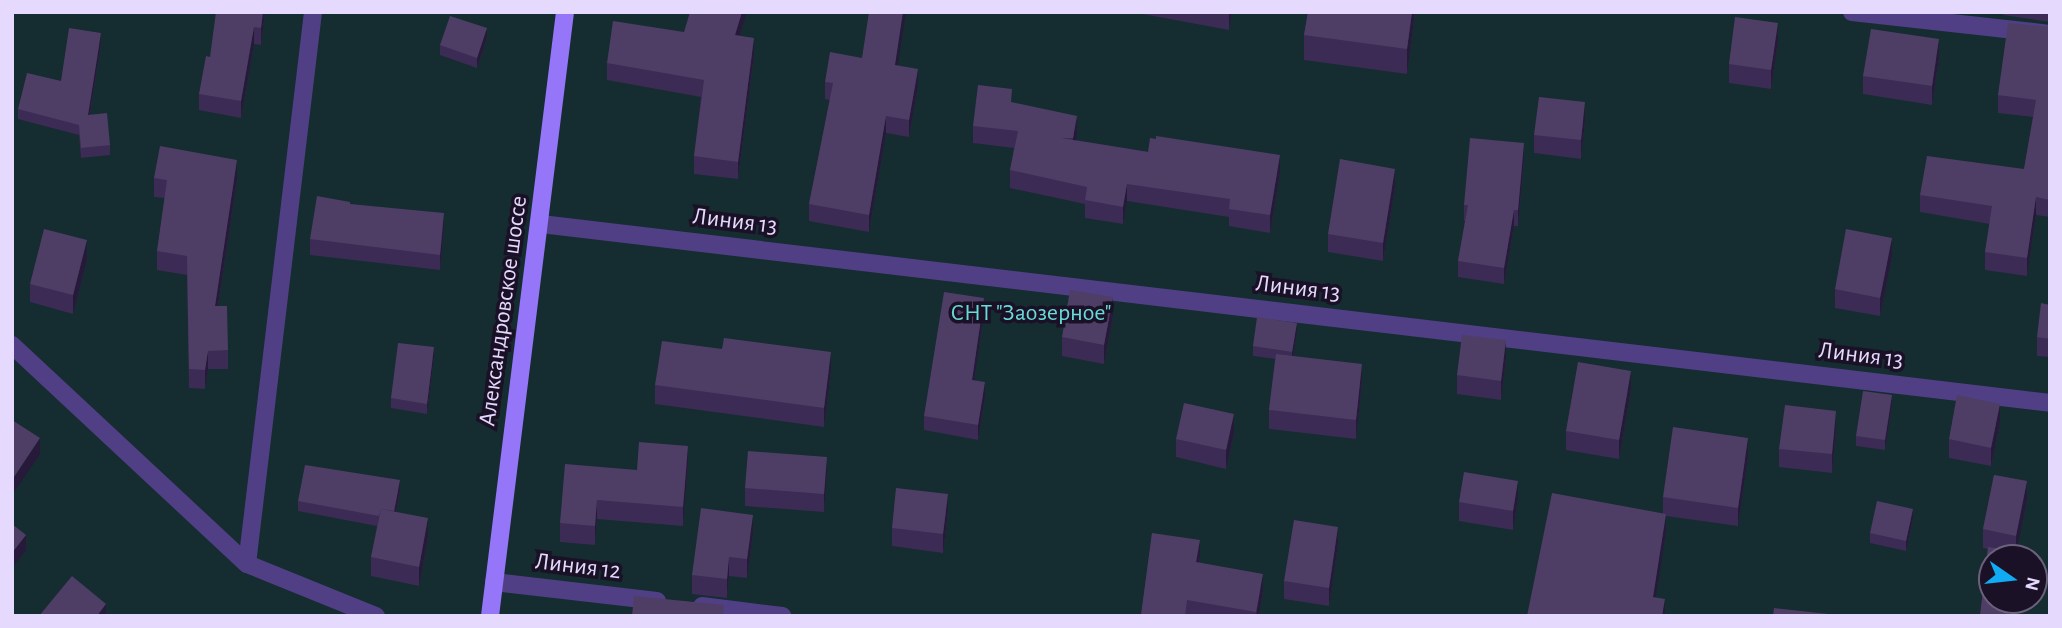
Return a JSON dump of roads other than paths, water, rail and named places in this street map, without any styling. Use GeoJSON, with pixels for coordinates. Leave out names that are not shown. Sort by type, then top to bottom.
{"type":"FeatureCollection","features":[{"type":"Feature","properties":{"kind":"street"},"geometry":{"type":"LineString","coordinates":[[247,564],[313,12]]}},
{"type":"Feature","properties":{"kind":"street","name":"Александровское шоссе"},"geometry":{"type":"LineString","coordinates":[[490,616],[541,224],[565,12]]}},
{"type":"Feature","properties":{"kind":"street"},"geometry":{"type":"LineString","coordinates":[[1852,12],[2050,34]]}},
{"type":"Feature","properties":{"kind":"street","name":"Линия 13"},"geometry":{"type":"LineString","coordinates":[[541,224],[2050,402]]}},
{"type":"Feature","properties":{"kind":"street"},"geometry":{"type":"LineString","coordinates":[[12,345],[247,564],[376,616]]}},
{"type":"Feature","properties":{"kind":"street","name":"Линия 12"},"geometry":{"type":"LineString","coordinates":[[494,582],[782,616]]}},
{"type":"Feature","properties":{"kind":"park label","name":"СНТ \"Заозерное\""},"geometry":{"type":"Point","coordinates":[1031,314]}}]}
